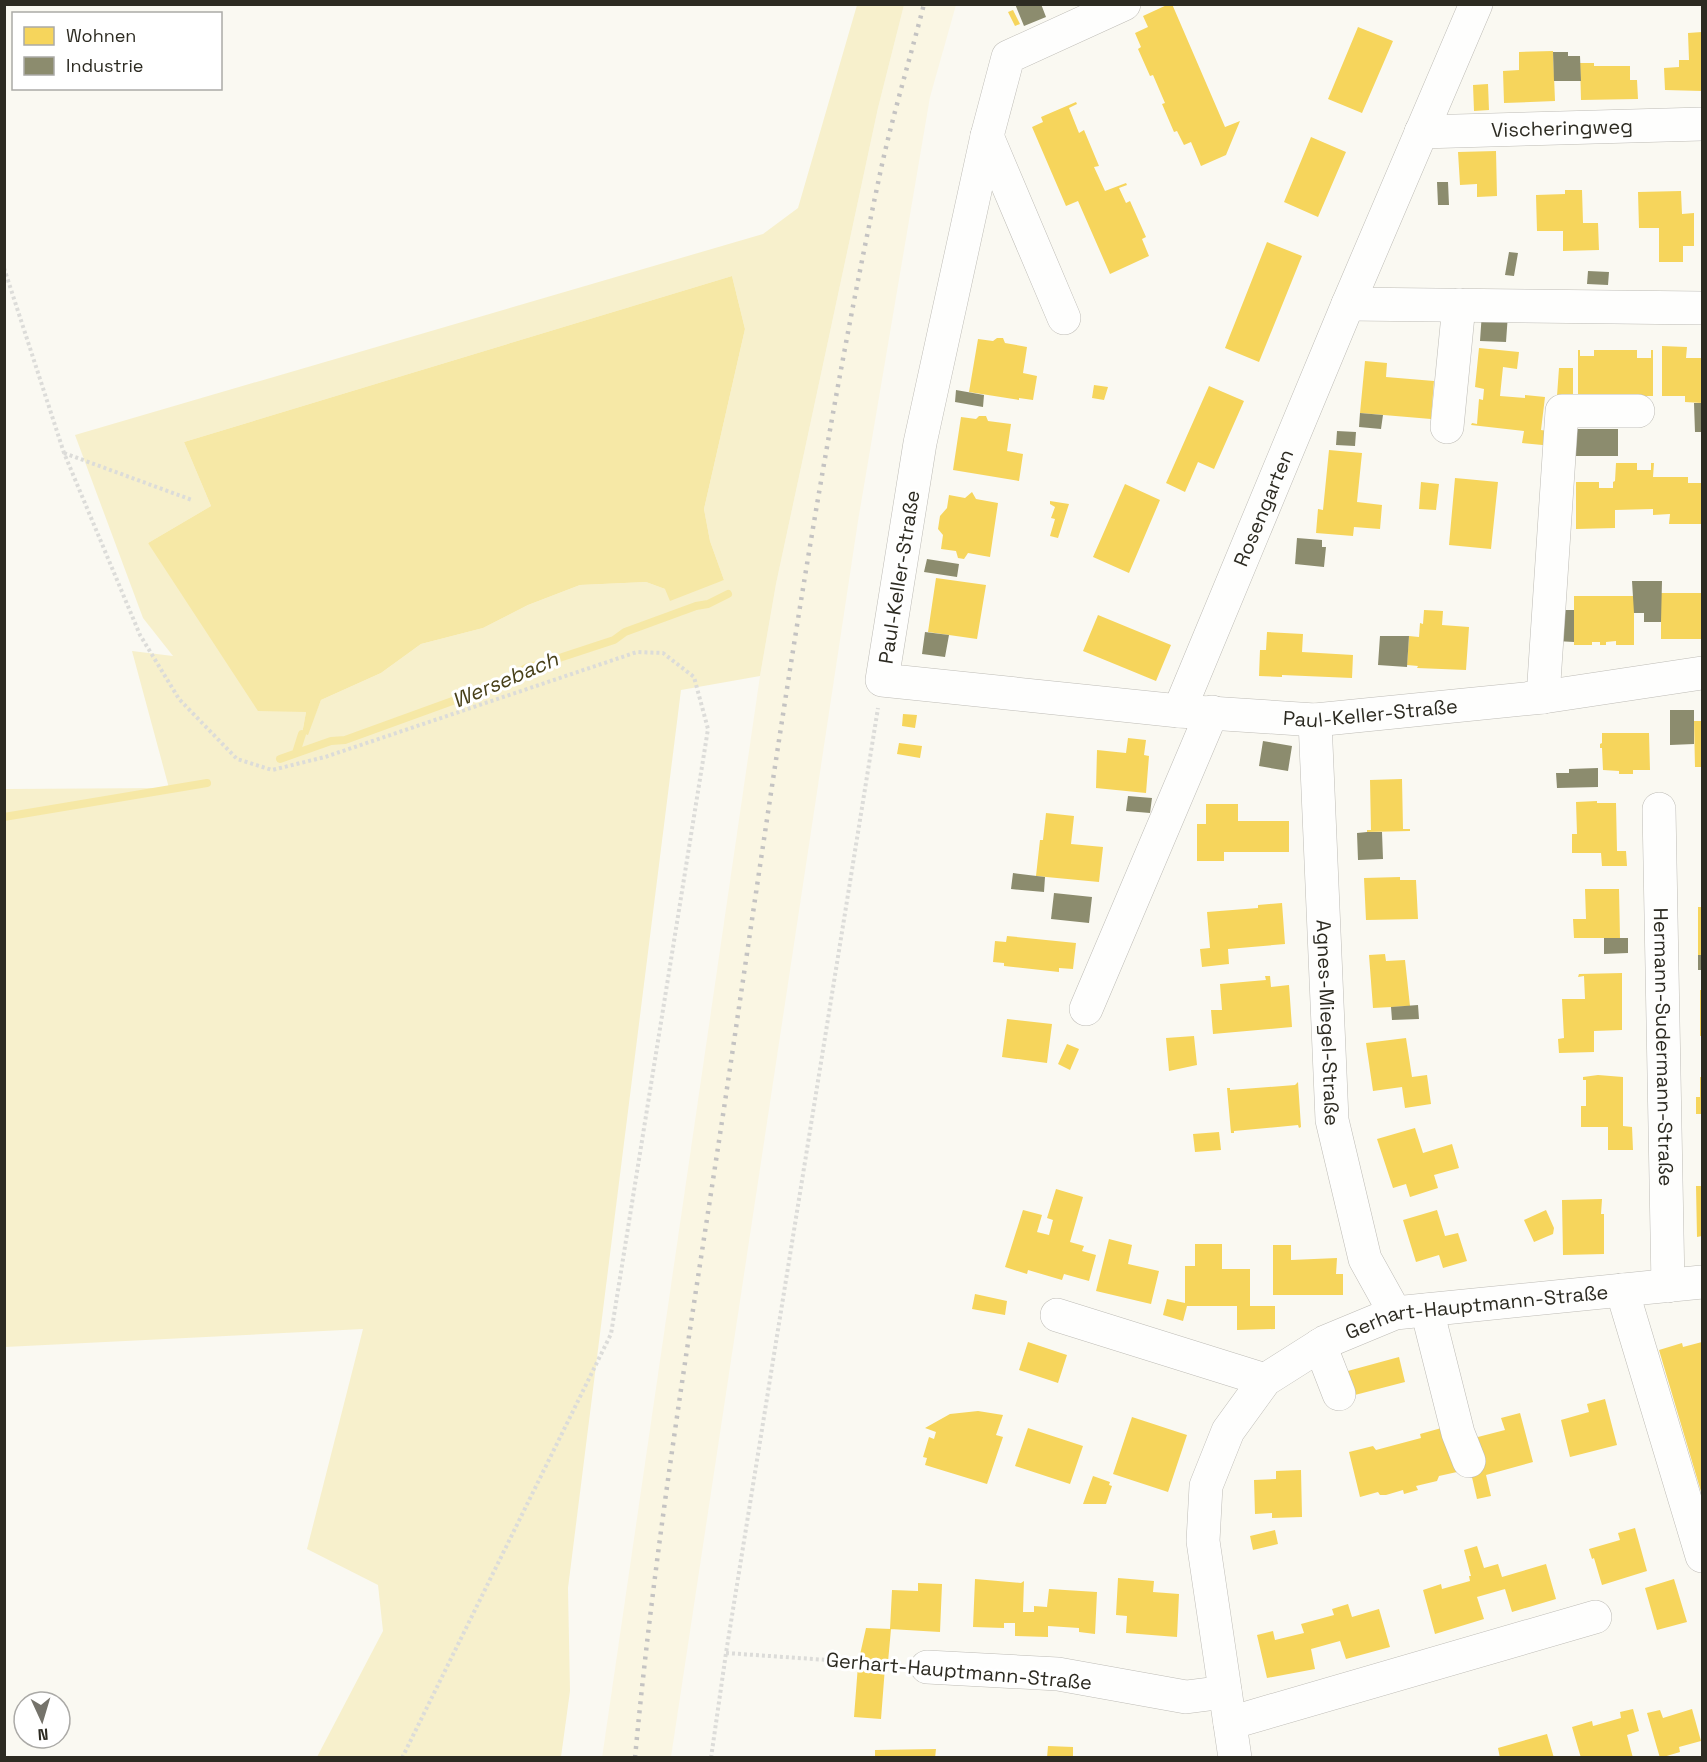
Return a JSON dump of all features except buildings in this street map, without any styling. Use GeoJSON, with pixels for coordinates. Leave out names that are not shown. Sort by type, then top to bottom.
{"type":"FeatureCollection","features":[{"type":"Feature","properties":{"kind":"street","name":"Paul-Keller-Straße"},"geometry":{"type":"LineString","coordinates":[[1124,4],[1070,15],[1008,57],[987,136],[920,443],[882,680],[1179,711],[1315,720],[1543,697],[1702,673]]}},
{"type":"Feature","properties":{"kind":"street","name":"Rosengarten"},"geometry":{"type":"LineString","coordinates":[[1179,711],[1348,304],[1476,4]]}},
{"type":"Feature","properties":{"kind":"street","name":"Vischeringweg"},"geometry":{"type":"LineString","coordinates":[[1421,132],[1702,124]]}},
{"type":"Feature","properties":{"kind":"street"},"geometry":{"type":"LineString","coordinates":[[987,136],[1064,318]]}},
{"type":"Feature","properties":{"kind":"street"},"geometry":{"type":"LineString","coordinates":[[1348,304],[1702,308]]}},
{"type":"Feature","properties":{"kind":"street"},"geometry":{"type":"LineString","coordinates":[[1447,427],[1459,305]]}},
{"type":"Feature","properties":{"kind":"street"},"geometry":{"type":"LineString","coordinates":[[1543,697],[1562,411],[1638,411]]}},
{"type":"Feature","properties":{"kind":"street"},"geometry":{"type":"LineString","coordinates":[[1086,1009],[1212,712]]}},
{"type":"Feature","properties":{"kind":"street","name":"Agnes-Miegel-Straße"},"geometry":{"type":"LineString","coordinates":[[1315,720],[1332,1120],[1365,1259],[1411,1312],[1469,1461]]}},
{"type":"Feature","properties":{"kind":"street","name":"Hermann-Sudermann-Straße"},"geometry":{"type":"LineString","coordinates":[[1659,809],[1668,1286]]}},
{"type":"Feature","properties":{"kind":"street","name":"Gerhart-Hauptmann-Straße"},"geometry":{"type":"LineString","coordinates":[[1235,1758],[1203,1541],[1206,1486],[1228,1431],[1265,1380],[1320,1345],[1411,1312],[1702,1282]]}},
{"type":"Feature","properties":{"kind":"street"},"geometry":{"type":"LineString","coordinates":[[1622,1290],[1702,1556]]}},
{"type":"Feature","properties":{"kind":"street"},"geometry":{"type":"LineString","coordinates":[[1057,1315],[1265,1380]]}},
{"type":"Feature","properties":{"kind":"street"},"geometry":{"type":"LineString","coordinates":[[1320,1345],[1338,1394]]}},
{"type":"Feature","properties":{"kind":"street","name":"Gerhart-Hauptmann-Straße"},"geometry":{"type":"LineString","coordinates":[[927,1667],[1058,1674],[1186,1697],[1227,1708],[1595,1617]]}},
{"type":"Feature","properties":{"kind":"path"},"geometry":{"type":"LineString","coordinates":[[4,268],[64,453],[140,635],[179,699],[237,759],[272,770],[325,757],[637,652],[663,653],[694,676],[708,729],[611,1334],[402,1758]]}},
{"type":"Feature","properties":{"kind":"path"},"geometry":{"type":"LineString","coordinates":[[64,453],[192,500]]}},
{"type":"Feature","properties":{"kind":"path"},"geometry":{"type":"LineString","coordinates":[[711,1758],[882,680]]}},
{"type":"Feature","properties":{"kind":"path","name":"Gerhart-Hauptmann-Straße"},"geometry":{"type":"LineString","coordinates":[[726,1653],[927,1667]]}},
{"type":"Feature","properties":{"kind":"shaded area"},"geometry":{"type":"Polygon","coordinates":[[[857,5],[904,5],[878,108],[776,584],[760,676],[681,690],[568,1588],[570,1691],[561,1757],[317,1757],[383,1631],[378,1585],[307,1549],[363,1329],[5,1347],[4,789],[169,788],[132,651],[173,656],[143,618],[75,435],[763,234],[798,208],[857,5]],[[732,276],[184,442],[211,506],[148,543],[306,712],[302,734],[307,735],[321,700],[381,673],[421,644],[483,628],[528,605],[580,585],[646,582],[665,589],[724,580],[710,541],[704,509],[745,329],[732,276]]]}},
{"type":"Feature","properties":{"kind":"shaded area"},"geometry":{"type":"Polygon","coordinates":[[[904,5],[956,5],[930,97],[858,521],[671,1757],[602,1758],[760,676],[776,584],[878,108],[904,5]]]}},
{"type":"Feature","properties":{"kind":"shaded area"},"geometry":{"type":"Polygon","coordinates":[[[732,276],[745,329],[704,509],[710,541],[724,580],[670,601],[665,589],[646,582],[580,585],[528,605],[483,628],[421,644],[381,673],[321,700],[308,735],[302,734],[306,712],[258,711],[148,543],[211,506],[184,442],[732,276]]]}},
{"type":"Feature","properties":{"kind":"waterway","name":"Wersebach"},"geometry":{"type":"LineString","coordinates":[[280,759],[331,741],[345,740],[496,686],[530,666],[614,640],[625,632],[696,606],[708,604],[728,594]]}},
{"type":"Feature","properties":{"kind":"waterway"},"geometry":{"type":"LineString","coordinates":[[296,753],[302,734]]}},
{"type":"Feature","properties":{"kind":"waterway","name":"Wersebach"},"geometry":{"type":"LineString","coordinates":[[4,817],[207,783]]}},
{"type":"Feature","properties":{"kind":"railway"},"geometry":{"type":"LineString","coordinates":[[635,1758],[668,1478],[820,484],[881,169],[924,4]]}}]}
